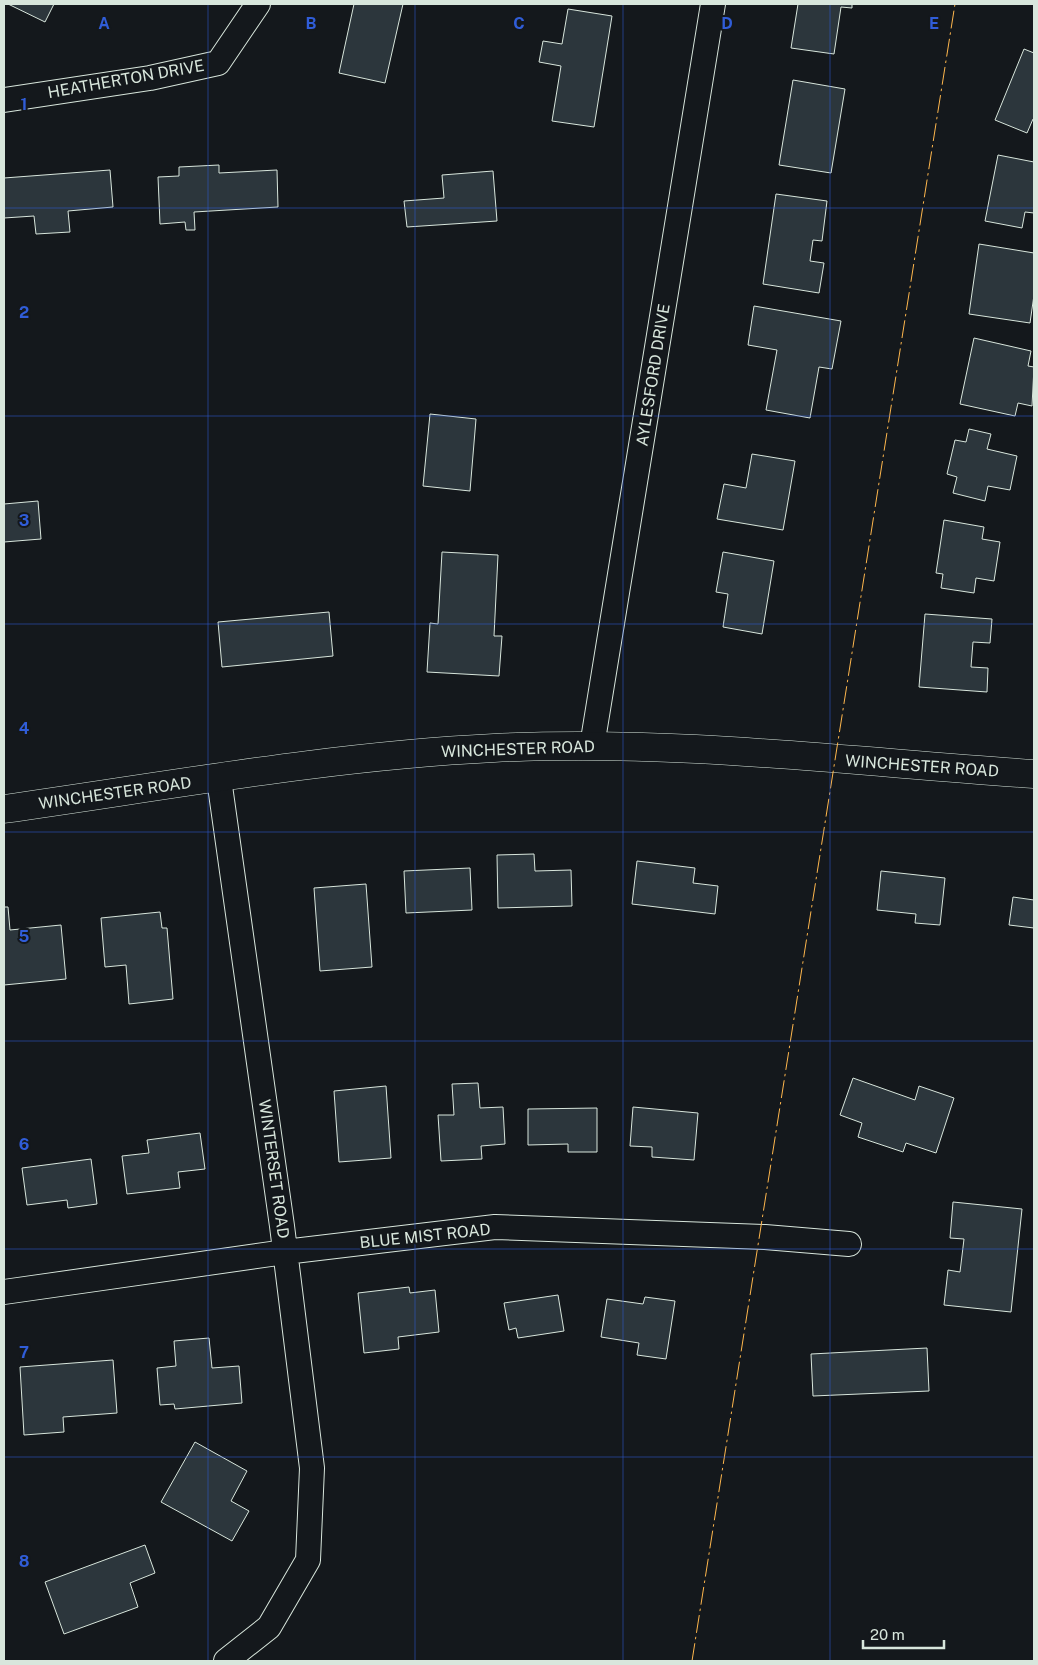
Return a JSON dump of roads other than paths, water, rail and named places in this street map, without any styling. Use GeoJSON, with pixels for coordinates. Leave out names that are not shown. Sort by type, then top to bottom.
{"type":"FeatureCollection","features":[{"type":"Feature","properties":{"kind":"street","name":"HEATHERTON DRIVE"},"geometry":{"type":"LineString","coordinates":[[4,100],[150,78],[218,63],[258,4]]}},
{"type":"Feature","properties":{"kind":"street","name":"AYLESFORD DRIVE"},"geometry":{"type":"LineString","coordinates":[[592,746],[713,4]]}},
{"type":"Feature","properties":{"kind":"street","name":"WINCHESTER ROAD"},"geometry":{"type":"LineString","coordinates":[[4,808],[375,756],[494,748],[592,746],[751,752],[1034,774]]}},
{"type":"Feature","properties":{"kind":"street","name":"WINTERSET ROAD"},"geometry":{"type":"LineString","coordinates":[[219,779],[285,1252],[312,1468],[308,1560],[269,1627],[226,1661]]}},
{"type":"Feature","properties":{"kind":"street","name":"BLUE MIST ROAD"},"geometry":{"type":"LineString","coordinates":[[4,1292],[285,1252],[495,1227],[765,1237],[849,1244]]}}]}
